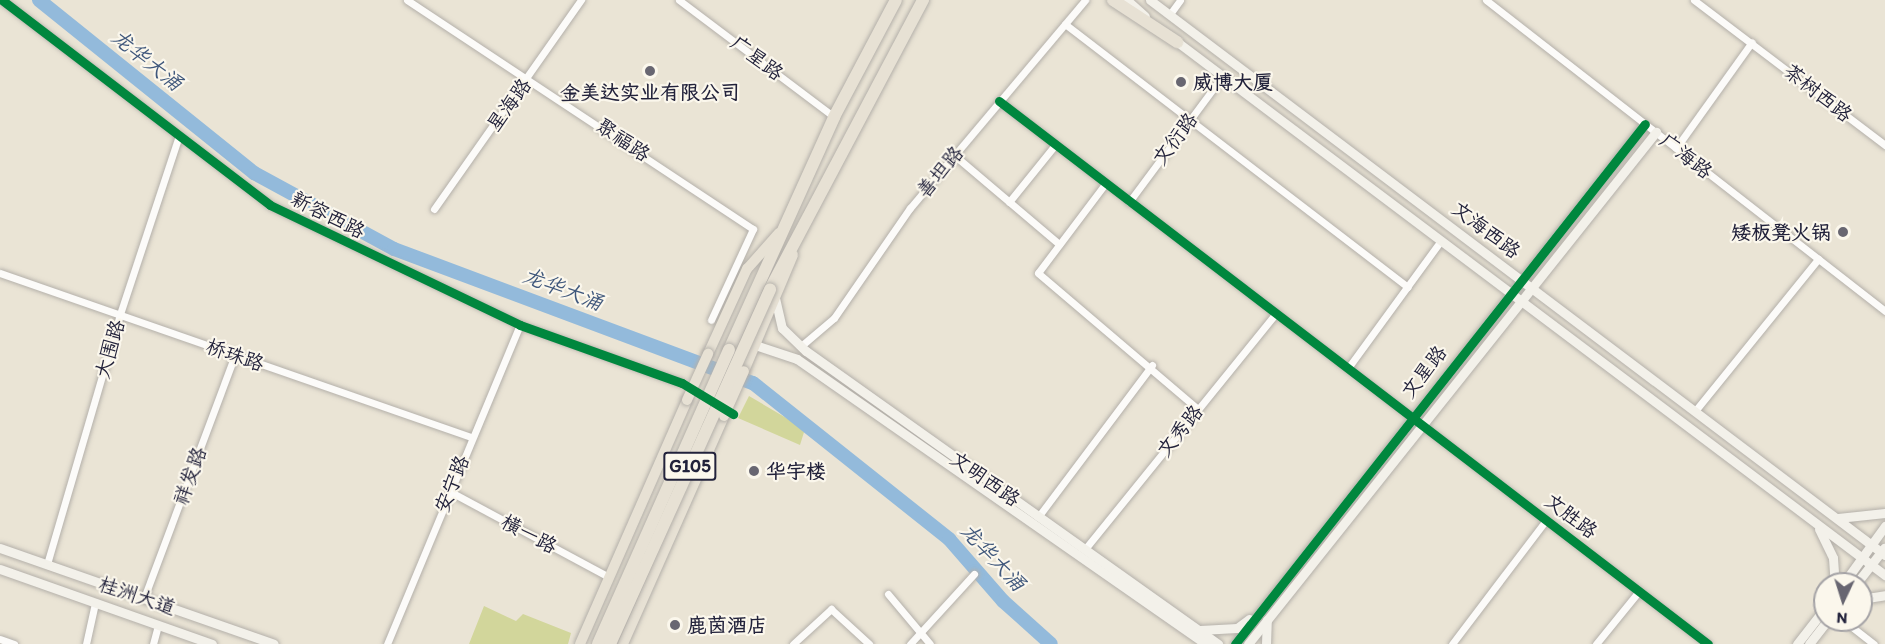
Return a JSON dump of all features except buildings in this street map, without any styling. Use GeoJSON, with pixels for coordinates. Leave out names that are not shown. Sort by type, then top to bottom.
{"type":"FeatureCollection","features":[{"type":"Feature","properties":{"kind":"highway","name":"G105"},"geometry":{"type":"LineString","coordinates":[[598,644],[779,232],[834,117],[896,0]]}},
{"type":"Feature","properties":{"kind":"highway","name":"G105"},"geometry":{"type":"LineString","coordinates":[[610,644],[772,294],[923,0]]}},
{"type":"Feature","properties":{"kind":"highway"},"geometry":{"type":"LineString","coordinates":[[1113,0],[1177,42]]}},
{"type":"Feature","properties":{"kind":"main road"},"geometry":{"type":"LineString","coordinates":[[580,644],[747,269],[779,232]]}},
{"type":"Feature","properties":{"kind":"main road"},"geometry":{"type":"LineString","coordinates":[[623,644],[744,371],[772,294]]}},
{"type":"Feature","properties":{"kind":"street","name":"新容西路"},"geometry":{"type":"LineString","coordinates":[[2,0],[270,205],[520,325],[682,383]]}},
{"type":"Feature","properties":{"kind":"street","name":"聚福路"},"geometry":{"type":"LineString","coordinates":[[406,0],[529,77],[753,229],[711,320]]}},
{"type":"Feature","properties":{"kind":"street","name":"星海路"},"geometry":{"type":"LineString","coordinates":[[434,208],[529,77],[581,0]]}},
{"type":"Feature","properties":{"kind":"street","name":"广星路"},"geometry":{"type":"LineString","coordinates":[[679,0],[834,117]]}},
{"type":"Feature","properties":{"kind":"street","name":"善坦路"},"geometry":{"type":"LineString","coordinates":[[801,346],[834,318],[954,155],[1085,0]]}},
{"type":"Feature","properties":{"kind":"street","name":"文海西路"},"geometry":{"type":"LineString","coordinates":[[1127,0],[1222,77],[1518,302],[1885,575]]}},
{"type":"Feature","properties":{"kind":"street","name":"文海西路"},"geometry":{"type":"LineString","coordinates":[[1150,0],[1884,551]]}},
{"type":"Feature","properties":{"kind":"street"},"geometry":{"type":"LineString","coordinates":[[1170,14],[1180,0]]}},
{"type":"Feature","properties":{"kind":"street","name":"广海路"},"geometry":{"type":"LineString","coordinates":[[1486,0],[1885,311]]}},
{"type":"Feature","properties":{"kind":"street","name":"茶树西路"},"geometry":{"type":"LineString","coordinates":[[1694,0],[1885,145]]}},
{"type":"Feature","properties":{"kind":"street"},"geometry":{"type":"LineString","coordinates":[[1065,24],[1408,287]]}},
{"type":"Feature","properties":{"kind":"street"},"geometry":{"type":"LineString","coordinates":[[1676,148],[1752,42]]}},
{"type":"Feature","properties":{"kind":"street","name":"文衍路"},"geometry":{"type":"LineString","coordinates":[[1129,202],[1222,77]]}},
{"type":"Feature","properties":{"kind":"street","name":"文胜路"},"geometry":{"type":"LineString","coordinates":[[999,101],[1708,644]]}},
{"type":"Feature","properties":{"kind":"street","name":"文星路"},"geometry":{"type":"LineString","coordinates":[[1235,644],[1520,278],[1645,124]]}},
{"type":"Feature","properties":{"kind":"street","name":"文星路"},"geometry":{"type":"LineString","coordinates":[[1248,644],[1518,302],[1656,132]]}},
{"type":"Feature","properties":{"kind":"street","name":"大围路"},"geometry":{"type":"LineString","coordinates":[[47,564],[120,314],[179,136]]}},
{"type":"Feature","properties":{"kind":"street"},"geometry":{"type":"LineString","coordinates":[[1010,202],[1054,145]]}},
{"type":"Feature","properties":{"kind":"street"},"geometry":{"type":"LineString","coordinates":[[954,155],[1059,244]]}},
{"type":"Feature","properties":{"kind":"street"},"geometry":{"type":"LineString","coordinates":[[1105,184],[1038,273],[1152,365],[1198,409]]}},
{"type":"Feature","properties":{"kind":"street"},"geometry":{"type":"LineString","coordinates":[[1348,369],[1440,242]]}},
{"type":"Feature","properties":{"kind":"street"},"geometry":{"type":"LineString","coordinates":[[1695,411],[1818,259]]}},
{"type":"Feature","properties":{"kind":"street","name":"桥珠路"},"geometry":{"type":"LineString","coordinates":[[0,273],[471,437]]}},
{"type":"Feature","properties":{"kind":"street","name":"文明西路"},"geometry":{"type":"LineString","coordinates":[[772,294],[778,320],[801,346],[1085,549],[1205,644]]}},
{"type":"Feature","properties":{"kind":"street","name":"文秀路"},"geometry":{"type":"LineString","coordinates":[[1085,549],[1276,313]]}},
{"type":"Feature","properties":{"kind":"street","name":"安宁路"},"geometry":{"type":"LineString","coordinates":[[387,644],[471,437],[520,325]]}},
{"type":"Feature","properties":{"kind":"street","name":"文明西路"},"geometry":{"type":"LineString","coordinates":[[755,345],[797,359],[1198,637],[1218,644]]}},
{"type":"Feature","properties":{"kind":"street","name":"祥发路"},"geometry":{"type":"LineString","coordinates":[[144,598],[235,354]]}},
{"type":"Feature","properties":{"kind":"street"},"geometry":{"type":"LineString","coordinates":[[1038,517],[1152,365]]}},
{"type":"Feature","properties":{"kind":"street","name":"横一路"},"geometry":{"type":"LineString","coordinates":[[449,491],[609,577]]}},
{"type":"Feature","properties":{"kind":"street"},"geometry":{"type":"LineString","coordinates":[[1838,518],[1885,513]]}},
{"type":"Feature","properties":{"kind":"street"},"geometry":{"type":"LineString","coordinates":[[1452,644],[1546,519]]}},
{"type":"Feature","properties":{"kind":"street"},"geometry":{"type":"LineString","coordinates":[[1816,524],[1833,558],[1834,572]]}},
{"type":"Feature","properties":{"kind":"street"},"geometry":{"type":"LineString","coordinates":[[1852,572],[1885,526]]}},
{"type":"Feature","properties":{"kind":"street","name":"桂洲大道"},"geometry":{"type":"LineString","coordinates":[[0,548],[274,644]]}},
{"type":"Feature","properties":{"kind":"street"},"geometry":{"type":"LineString","coordinates":[[1866,572],[1884,551]]}},
{"type":"Feature","properties":{"kind":"street","name":"桂洲大道"},"geometry":{"type":"LineString","coordinates":[[0,569],[212,644]]}},
{"type":"Feature","properties":{"kind":"street"},"geometry":{"type":"LineString","coordinates":[[910,644],[922,635],[974,574]]}},
{"type":"Feature","properties":{"kind":"street"},"geometry":{"type":"LineString","coordinates":[[1596,644],[1639,591]]}},
{"type":"Feature","properties":{"kind":"street"},"geometry":{"type":"LineString","coordinates":[[888,594],[930,644]]}},
{"type":"Feature","properties":{"kind":"street"},"geometry":{"type":"LineString","coordinates":[[86,644],[95,603]]}},
{"type":"Feature","properties":{"kind":"street"},"geometry":{"type":"LineString","coordinates":[[793,644],[831,609],[869,644]]}},
{"type":"Feature","properties":{"kind":"street"},"geometry":{"type":"LineString","coordinates":[[1198,637],[1237,628],[1258,612]]}},
{"type":"Feature","properties":{"kind":"street"},"geometry":{"type":"LineString","coordinates":[[1266,644],[1268,620]]}},
{"type":"Feature","properties":{"kind":"street"},"geometry":{"type":"LineString","coordinates":[[1797,644],[1813,624]]}},
{"type":"Feature","properties":{"kind":"street"},"geometry":{"type":"LineString","coordinates":[[153,644],[158,625]]}},
{"type":"Feature","properties":{"kind":"street"},"geometry":{"type":"LineString","coordinates":[[1809,644],[1818,632]]}},
{"type":"Feature","properties":{"kind":"street"},"geometry":{"type":"LineString","coordinates":[[1858,632],[1874,644]]}},
{"type":"Feature","properties":{"kind":"street"},"geometry":{"type":"LineString","coordinates":[[0,639],[14,644]]}},
{"type":"Feature","properties":{"kind":"green space"},"geometry":{"type":"Polygon","coordinates":[[[749,396],[805,429],[800,445],[738,418],[749,396]]]}},
{"type":"Feature","properties":{"kind":"green space"},"geometry":{"type":"Polygon","coordinates":[[[484,606],[516,621],[523,614],[571,633],[568,644],[469,644],[484,606]]]}},
{"type":"Feature","properties":{"kind":"waterway","name":"龙华大涌"},"geometry":{"type":"LineString","coordinates":[[39,0],[254,173],[394,249],[753,383],[949,539],[1003,601],[1051,644]]}},
{"type":"Feature","properties":{"kind":"tunnel"},"geometry":{"type":"LineString","coordinates":[[682,383],[710,400]]}},
{"type":"Feature","properties":{"kind":"cycle path"},"geometry":{"type":"LineString","coordinates":[[2,0],[270,205],[520,325],[682,383],[733,414]]}},
{"type":"Feature","properties":{"kind":"cycle path"},"geometry":{"type":"LineString","coordinates":[[999,101],[1708,644]]}},
{"type":"Feature","properties":{"kind":"cycle path"},"geometry":{"type":"LineString","coordinates":[[1235,644],[1645,124]]}},
{"type":"Feature","properties":{"kind":"place","name":"金美达实业有限公司"},"geometry":{"type":"Point","coordinates":[650,71]}},
{"type":"Feature","properties":{"kind":"place","name":"威博大厦"},"geometry":{"type":"Point","coordinates":[1181,82]}},
{"type":"Feature","properties":{"kind":"place","name":"矮板凳火锅"},"geometry":{"type":"Point","coordinates":[1843,232]}},
{"type":"Feature","properties":{"kind":"place","name":"华宇楼"},"geometry":{"type":"Point","coordinates":[754,471]}},
{"type":"Feature","properties":{"kind":"place","name":"鹿茵酒店"},"geometry":{"type":"Point","coordinates":[675,625]}}]}
